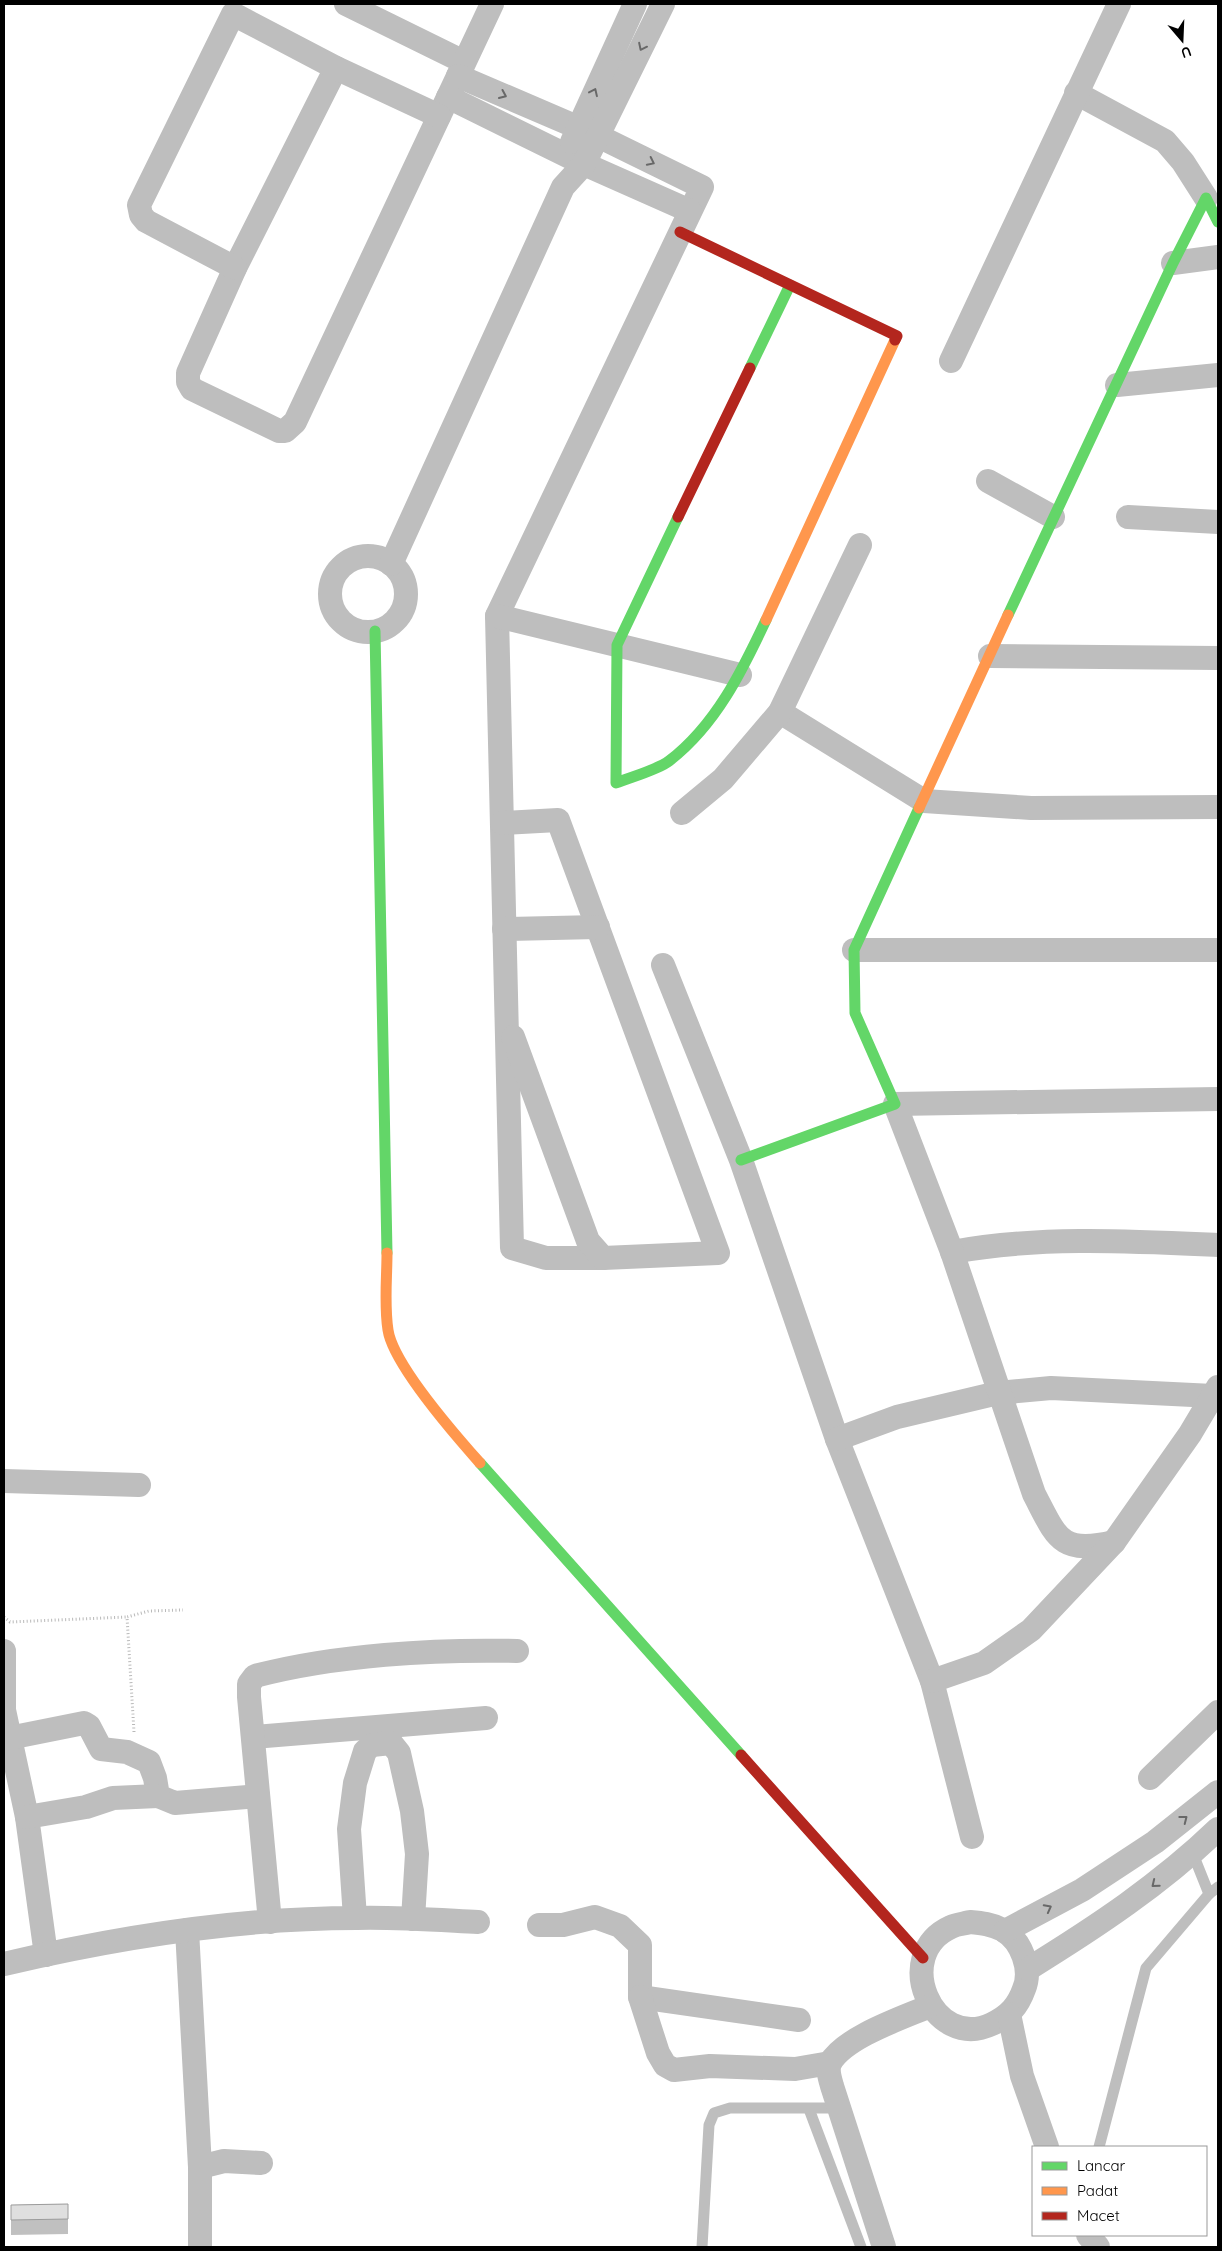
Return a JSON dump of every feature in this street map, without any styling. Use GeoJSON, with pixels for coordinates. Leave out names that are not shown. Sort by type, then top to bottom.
{"type":"FeatureCollection","features":[{"type":"Feature","properties":{"kind":"street"},"geometry":{"type":"LineString","coordinates":[[336,68],[235,268],[188,373],[188,382],[192,389],[262,425],[280,432],[285,431],[295,422],[492,4]]}},
{"type":"Feature","properties":{"kind":"street"},"geometry":{"type":"LineString","coordinates":[[391,564],[564,187],[587,132],[635,4]]}},
{"type":"Feature","properties":{"kind":"street"},"geometry":{"type":"LineString","coordinates":[[587,132],[663,4]]}},
{"type":"Feature","properties":{"kind":"street"},"geometry":{"type":"LineString","coordinates":[[951,361],[1119,4]]}},
{"type":"Feature","properties":{"kind":"street"},"geometry":{"type":"LineString","coordinates":[[358,6],[461,69],[702,187],[497,616],[512,1248],[546,1258],[603,1258],[718,1253],[558,820],[502,823]]}},
{"type":"Feature","properties":{"kind":"street"},"geometry":{"type":"LineString","coordinates":[[235,268],[146,221],[139,205],[236,9],[336,68],[443,106],[575,160],[690,211]]}},
{"type":"Feature","properties":{"kind":"street"},"geometry":{"type":"LineString","coordinates":[[1076,93],[1166,141],[1183,162],[1206,198],[1218,222]]}},
{"type":"Feature","properties":{"kind":"street"},"geometry":{"type":"LineString","coordinates":[[1114,1542],[1092,1547],[1072,1547],[1061,1539],[1051,1526],[1034,1494],[952,1252],[894,1104],[855,1013],[854,950],[1053,517],[1173,263],[1206,198]]}},
{"type":"Feature","properties":{"kind":"street"},"geometry":{"type":"LineString","coordinates":[[680,232],[897,336],[740,675],[705,726],[668,762],[616,783],[616,645],[790,285]]}},
{"type":"Feature","properties":{"kind":"street"},"geometry":{"type":"LineString","coordinates":[[1173,263],[1218,257]]}},
{"type":"Feature","properties":{"kind":"street"},"geometry":{"type":"LineString","coordinates":[[1116,386],[1218,375]]}},
{"type":"Feature","properties":{"kind":"street"},"geometry":{"type":"LineString","coordinates":[[988,481],[1053,517]]}},
{"type":"Feature","properties":{"kind":"street"},"geometry":{"type":"LineString","coordinates":[[1128,516],[1218,522]]}},
{"type":"Feature","properties":{"kind":"street"},"geometry":{"type":"LineString","coordinates":[[682,813],[723,779],[780,712],[860,545]]}},
{"type":"Feature","properties":{"kind":"street"},"geometry":{"type":"LineString","coordinates":[[371,556],[391,564],[400,573],[405,584],[406,597],[403,609],[396,619],[386,627],[375,631],[364,632],[344,624],[332,606],[331,585],[335,575],[350,560],[371,556]]}},
{"type":"Feature","properties":{"kind":"street"},"geometry":{"type":"LineString","coordinates":[[497,616],[740,675]]}},
{"type":"Feature","properties":{"kind":"street"},"geometry":{"type":"LineString","coordinates":[[375,631],[388,1331],[397,1354],[412,1378],[462,1443],[923,1958]]}},
{"type":"Feature","properties":{"kind":"street"},"geometry":{"type":"LineString","coordinates":[[990,656],[1218,658]]}},
{"type":"Feature","properties":{"kind":"street"},"geometry":{"type":"LineString","coordinates":[[780,712],[924,801],[1031,808],[1218,807]]}},
{"type":"Feature","properties":{"kind":"street"},"geometry":{"type":"LineString","coordinates":[[504,929],[598,927]]}},
{"type":"Feature","properties":{"kind":"street"},"geometry":{"type":"LineString","coordinates":[[854,950],[1218,950]]}},
{"type":"Feature","properties":{"kind":"street"},"geometry":{"type":"LineString","coordinates":[[663,965],[741,1160],[837,1439],[932,1680],[972,1838]]}},
{"type":"Feature","properties":{"kind":"street"},"geometry":{"type":"LineString","coordinates":[[506,1019],[588,1241],[603,1258]]}},
{"type":"Feature","properties":{"kind":"street"},"geometry":{"type":"LineString","coordinates":[[741,1160],[894,1104],[1218,1099]]}},
{"type":"Feature","properties":{"kind":"street"},"geometry":{"type":"LineString","coordinates":[[952,1252],[988,1245],[1118,1240],[1218,1245]]}},
{"type":"Feature","properties":{"kind":"street"},"geometry":{"type":"LineString","coordinates":[[837,1439],[897,1417],[998,1392],[1051,1388],[1216,1391]]}},
{"type":"Feature","properties":{"kind":"street"},"geometry":{"type":"LineString","coordinates":[[932,1680],[984,1663],[1031,1630],[1114,1542],[1158,1481],[1216,1391]]}},
{"type":"Feature","properties":{"kind":"street"},"geometry":{"type":"LineString","coordinates":[[4,1481],[139,1485]]}},
{"type":"Feature","properties":{"kind":"street"},"geometry":{"type":"LineString","coordinates":[[1061,1539],[1071,1587]]}},
{"type":"Feature","properties":{"kind":"street"},"geometry":{"type":"LineString","coordinates":[[270,1922],[249,1684],[255,1676],[369,1657],[468,1650],[517,1651]]}},
{"type":"Feature","properties":{"kind":"street"},"geometry":{"type":"LineString","coordinates":[[4,1651],[4,1710],[7,1739],[27,1817],[46,1955]]}},
{"type":"Feature","properties":{"kind":"street"},"geometry":{"type":"LineString","coordinates":[[1150,1778],[1218,1712]]}},
{"type":"Feature","properties":{"kind":"street"},"geometry":{"type":"LineString","coordinates":[[253,1737],[486,1718]]}},
{"type":"Feature","properties":{"kind":"street"},"geometry":{"type":"LineString","coordinates":[[7,1739],[84,1723],[89,1726],[101,1749],[136,1755],[149,1762],[155,1778],[158,1796]]}},
{"type":"Feature","properties":{"kind":"street"},"geometry":{"type":"LineString","coordinates":[[355,1918],[349,1829],[355,1783],[365,1751],[372,1745],[391,1743],[399,1752],[412,1810],[417,1854],[413,1920]]}},
{"type":"Feature","properties":{"kind":"street"},"geometry":{"type":"LineString","coordinates":[[1005,1931],[1090,1884],[1155,1842],[1218,1792]]}},
{"type":"Feature","properties":{"kind":"street"},"geometry":{"type":"LineString","coordinates":[[27,1817],[86,1807],[113,1798],[158,1796],[175,1803],[258,1796]]}},
{"type":"Feature","properties":{"kind":"street"},"geometry":{"type":"LineString","coordinates":[[1028,1969],[1125,1906],[1193,1854],[1218,1829]]}},
{"type":"Feature","properties":{"kind":"street"},"geometry":{"type":"LineString","coordinates":[[539,1925],[563,1926],[595,1917],[620,1926],[640,1946],[640,1997],[658,2053],[665,2065],[674,2070],[710,2066],[795,2069],[830,2064]]}},
{"type":"Feature","properties":{"kind":"street"},"geometry":{"type":"LineString","coordinates":[[4,1964],[187,1930],[270,1922],[355,1918],[478,1922]]}},
{"type":"Feature","properties":{"kind":"street"},"geometry":{"type":"LineString","coordinates":[[970,1922],[989,1924],[1005,1931],[1018,1947],[1028,1969],[1026,1985],[1019,2003],[1009,2014],[986,2027],[970,2028],[954,2025],[940,2017],[930,2006],[921,1983],[923,1958],[936,1937],[951,1927],[970,1922]]}},
{"type":"Feature","properties":{"kind":"street"},"geometry":{"type":"LineString","coordinates":[[187,1930],[200,2167],[200,2247]]}},
{"type":"Feature","properties":{"kind":"street"},"geometry":{"type":"LineString","coordinates":[[640,1997],[799,2020]]}},
{"type":"Feature","properties":{"kind":"street"},"geometry":{"type":"LineString","coordinates":[[884,2247],[828,2070],[830,2064],[848,2044],[930,2006]]}},
{"type":"Feature","properties":{"kind":"street"},"geometry":{"type":"LineString","coordinates":[[1009,2014],[1022,2076],[1047,2146]]}},
{"type":"Feature","properties":{"kind":"street"},"geometry":{"type":"LineString","coordinates":[[986,2027],[1022,2076]]}},
{"type":"Feature","properties":{"kind":"street"},"geometry":{"type":"LineString","coordinates":[[200,2167],[224,2161],[261,2163]]}},
{"type":"Feature","properties":{"kind":"street"},"geometry":{"type":"LineString","coordinates":[[1089,2236],[1098,2247]]}},
{"type":"Feature","properties":{"kind":"lane"},"geometry":{"type":"LineString","coordinates":[[1099,2146],[1146,1968],[1214,1890],[1193,1854]]}},
{"type":"Feature","properties":{"kind":"lane"},"geometry":{"type":"LineString","coordinates":[[702,2247],[709,2125],[714,2113],[730,2108],[839,2108]]}},
{"type":"Feature","properties":{"kind":"lane"},"geometry":{"type":"LineString","coordinates":[[809,2109],[861,2247]]}},
{"type":"Feature","properties":{"kind":"path"},"geometry":{"type":"LineString","coordinates":[[4,1617],[10,1622],[128,1616],[149,1611],[183,1610]]}},
{"type":"Feature","properties":{"kind":"path"},"geometry":{"type":"LineString","coordinates":[[128,1616],[136,1755]]}},
{"type":"Feature","properties":{"kind":"building"},"geometry":{"type":"Polygon","coordinates":[[[68,2204],[68,2219],[11,2220],[11,2205],[68,2204]]]}},
{"type":"Feature","properties":{"kind":"traffic: fast"},"geometry":{"type":"LineString","coordinates":[[1008,615],[1173,263],[1206,198],[1218,222]]}},
{"type":"Feature","properties":{"kind":"traffic: fast"},"geometry":{"type":"LineString","coordinates":[[750,368],[790,285]]}},
{"type":"Feature","properties":{"kind":"traffic: fast"},"geometry":{"type":"LineString","coordinates":[[678,517],[617,645],[616,783],[669,761],[701,731],[737,678],[766,620]]}},
{"type":"Feature","properties":{"kind":"traffic: fast"},"geometry":{"type":"LineString","coordinates":[[375,631],[387,1253]]}},
{"type":"Feature","properties":{"kind":"traffic: fast"},"geometry":{"type":"LineString","coordinates":[[741,1160],[895,1104],[855,1013],[854,950],[919,808]]}},
{"type":"Feature","properties":{"kind":"traffic: fast"},"geometry":{"type":"LineString","coordinates":[[480,1463],[741,1755]]}},
{"type":"Feature","properties":{"kind":"traffic: slow"},"geometry":{"type":"LineString","coordinates":[[766,620],[895,340]]}},
{"type":"Feature","properties":{"kind":"traffic: slow"},"geometry":{"type":"LineString","coordinates":[[919,808],[1008,615]]}},
{"type":"Feature","properties":{"kind":"traffic: slow"},"geometry":{"type":"LineString","coordinates":[[387,1253],[386,1311],[392,1344],[413,1380],[427,1399],[480,1463]]}},
{"type":"Feature","properties":{"kind":"traffic: jam"},"geometry":{"type":"LineString","coordinates":[[680,232],[897,336],[895,340]]}},
{"type":"Feature","properties":{"kind":"traffic: jam"},"geometry":{"type":"LineString","coordinates":[[678,517],[750,368]]}},
{"type":"Feature","properties":{"kind":"traffic: jam"},"geometry":{"type":"LineString","coordinates":[[741,1755],[923,1958]]}}]}
